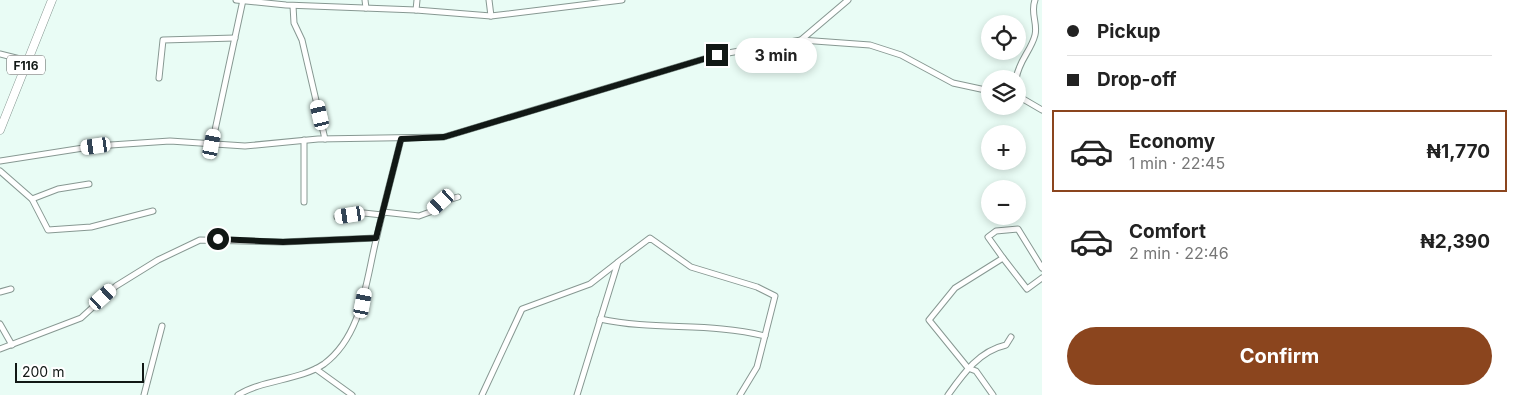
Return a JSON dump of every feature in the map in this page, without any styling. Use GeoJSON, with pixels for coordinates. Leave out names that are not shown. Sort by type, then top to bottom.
{"type":"FeatureCollection","features":[{"type":"Feature","properties":{"kind":"main road","name":"F116"},"geometry":{"type":"LineString","coordinates":[[0,130],[52,0]]}},
{"type":"Feature","properties":{"kind":"street"},"geometry":{"type":"LineString","coordinates":[[236,0],[293,6],[416,10],[491,16],[622,0]]}},
{"type":"Feature","properties":{"kind":"street"},"geometry":{"type":"LineString","coordinates":[[212,144],[242,0]]}},
{"type":"Feature","properties":{"kind":"street"},"geometry":{"type":"LineString","coordinates":[[365,0],[366,8]]}},
{"type":"Feature","properties":{"kind":"street"},"geometry":{"type":"LineString","coordinates":[[416,10],[417,0]]}},
{"type":"Feature","properties":{"kind":"street"},"geometry":{"type":"LineString","coordinates":[[489,0],[491,16]]}},
{"type":"Feature","properties":{"kind":"street"},"geometry":{"type":"LineString","coordinates":[[801,40],[848,0]]}},
{"type":"Feature","properties":{"kind":"street"},"geometry":{"type":"LineString","coordinates":[[1018,70],[1019,63],[1035,35],[1037,26],[1032,14],[1035,0]]}},
{"type":"Feature","properties":{"kind":"street"},"geometry":{"type":"LineString","coordinates":[[293,6],[294,23],[302,40],[325,139]]}},
{"type":"Feature","properties":{"kind":"street"},"geometry":{"type":"LineString","coordinates":[[159,78],[163,40],[235,38]]}},
{"type":"Feature","properties":{"kind":"street"},"geometry":{"type":"LineString","coordinates":[[0,161],[96,146],[170,142],[245,146],[325,139],[444,137],[717,55],[801,40],[870,45],[902,55],[953,83],[981,89]]}},
{"type":"Feature","properties":{"kind":"street"},"geometry":{"type":"LineString","coordinates":[[0,54],[28,61]]}},
{"type":"Feature","properties":{"kind":"street"},"geometry":{"type":"LineString","coordinates":[[1026,101],[1042,110]]}},
{"type":"Feature","properties":{"kind":"street"},"geometry":{"type":"LineString","coordinates":[[238,395],[275,380],[316,369],[325,363],[339,348],[363,303],[376,238],[401,139]]}},
{"type":"Feature","properties":{"kind":"street"},"geometry":{"type":"LineString","coordinates":[[304,140],[304,202]]}},
{"type":"Feature","properties":{"kind":"street"},"geometry":{"type":"LineString","coordinates":[[0,172],[32,199],[48,230],[90,227],[152,211]]}},
{"type":"Feature","properties":{"kind":"street"},"geometry":{"type":"LineString","coordinates":[[32,199],[58,189],[89,184]]}},
{"type":"Feature","properties":{"kind":"street"},"geometry":{"type":"LineString","coordinates":[[337,217],[364,213],[418,216],[430,212],[441,202],[458,197]]}},
{"type":"Feature","properties":{"kind":"street"},"geometry":{"type":"LineString","coordinates":[[1042,268],[1018,230],[996,231],[988,238],[1027,289],[1042,278]]}},
{"type":"Feature","properties":{"kind":"street"},"geometry":{"type":"LineString","coordinates":[[0,349],[81,318],[116,286],[158,260],[200,240],[283,242],[376,238]]}},
{"type":"Feature","properties":{"kind":"street"},"geometry":{"type":"LineString","coordinates":[[482,395],[522,309],[590,284],[650,238],[690,267],[757,287],[775,296],[757,367],[740,395]]}},
{"type":"Feature","properties":{"kind":"street"},"geometry":{"type":"LineString","coordinates":[[993,395],[976,371],[968,368],[929,320],[954,288],[1003,258]]}},
{"type":"Feature","properties":{"kind":"street"},"geometry":{"type":"LineString","coordinates":[[577,395],[618,262]]}},
{"type":"Feature","properties":{"kind":"street"},"geometry":{"type":"LineString","coordinates":[[0,292],[11,289]]}},
{"type":"Feature","properties":{"kind":"street"},"geometry":{"type":"LineString","coordinates":[[600,319],[639,326],[687,325],[765,336]]}},
{"type":"Feature","properties":{"kind":"street"},"geometry":{"type":"LineString","coordinates":[[0,324],[12,345]]}},
{"type":"Feature","properties":{"kind":"street"},"geometry":{"type":"LineString","coordinates":[[144,395],[162,326]]}},
{"type":"Feature","properties":{"kind":"street"},"geometry":{"type":"LineString","coordinates":[[948,395],[968,368],[994,347],[1006,345],[1011,337]]}},
{"type":"Feature","properties":{"kind":"street"},"geometry":{"type":"LineString","coordinates":[[316,369],[352,395]]}},
{"type":"Feature","properties":{"kind":"route"},"geometry":{"type":"LineString","coordinates":[[218,239],[283,242],[376,238],[401,139],[444,137],[717,55]]}}]}
